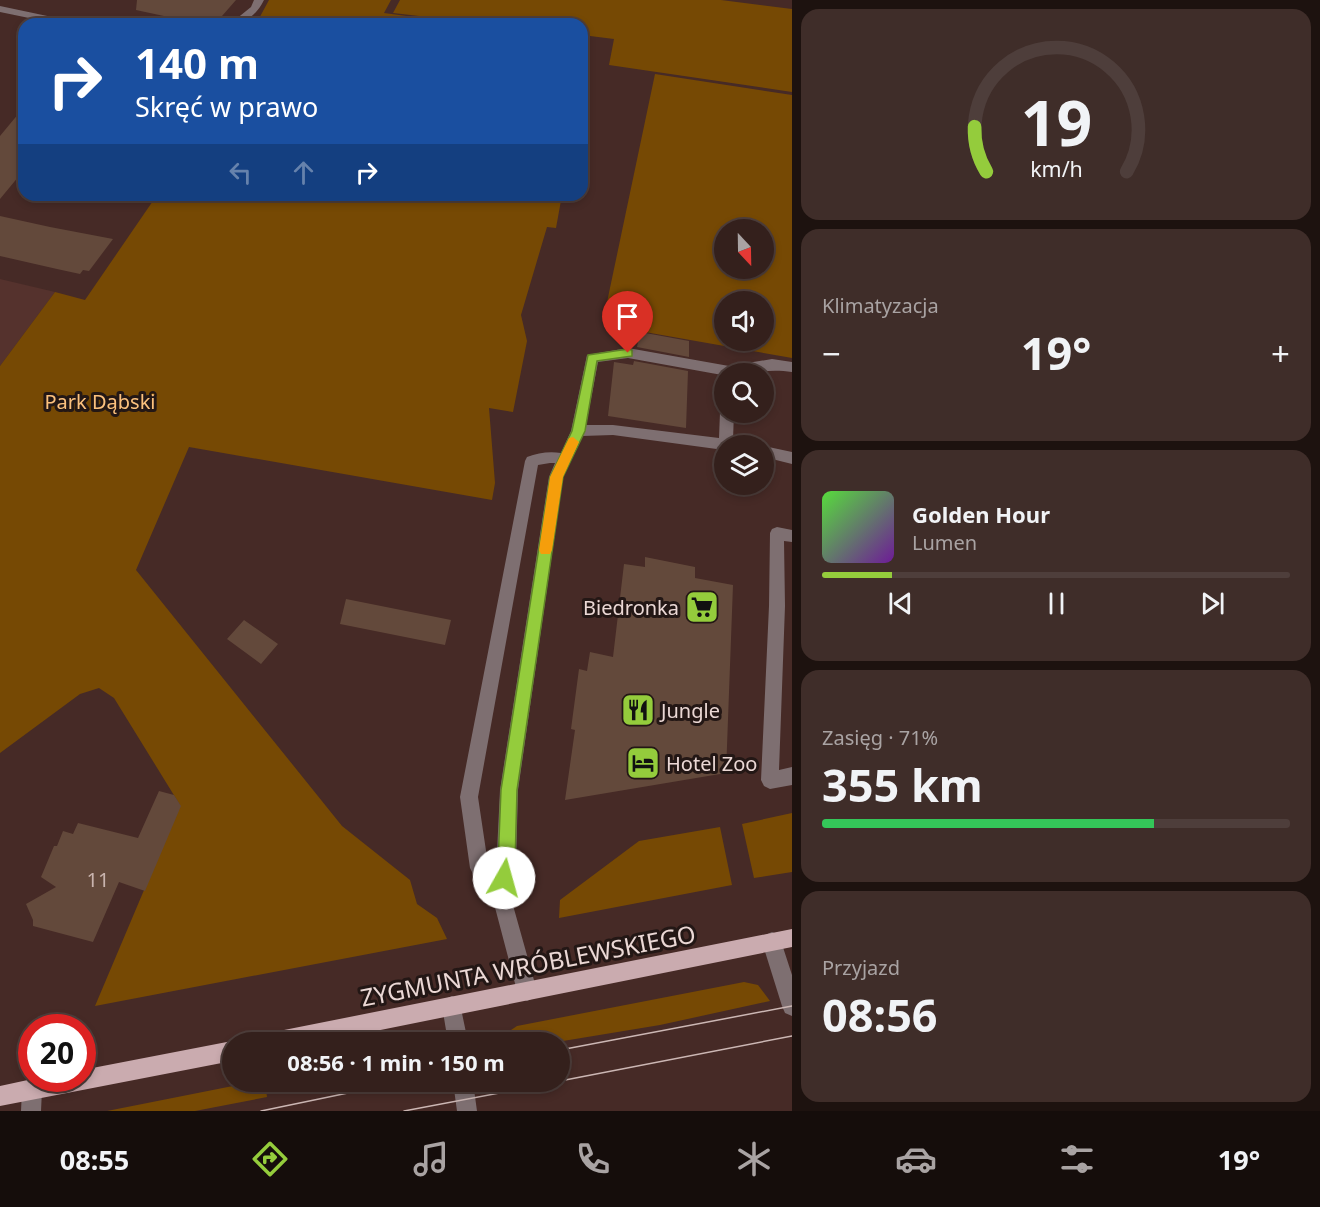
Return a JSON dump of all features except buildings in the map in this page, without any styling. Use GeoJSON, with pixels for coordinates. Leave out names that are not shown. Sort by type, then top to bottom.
{"type":"FeatureCollection","features":[{"type":"Feature","properties":{"kind":"main road","name":"ZYGMUNTA WRÓBLEWSKIEGO"},"geometry":{"type":"LineString","coordinates":[[323,1032],[792,938]]}},
{"type":"Feature","properties":{"kind":"main road"},"geometry":{"type":"LineString","coordinates":[[96,1078],[222,1053]]}},
{"type":"Feature","properties":{"kind":"main road"},"geometry":{"type":"LineString","coordinates":[[0,1096],[21,1092]]}},
{"type":"Feature","properties":{"kind":"street"},"geometry":{"type":"LineString","coordinates":[[242,18],[255,8],[259,0]]}},
{"type":"Feature","properties":{"kind":"street"},"geometry":{"type":"LineString","coordinates":[[0,9],[43,18]]}},
{"type":"Feature","properties":{"kind":"street"},"geometry":{"type":"LineString","coordinates":[[500,891],[507,864],[509,790],[556,477],[578,431],[592,358],[628,353],[714,369]]}},
{"type":"Feature","properties":{"kind":"street"},"geometry":{"type":"LineString","coordinates":[[774,364],[792,367]]}},
{"type":"Feature","properties":{"kind":"street"},"geometry":{"type":"LineString","coordinates":[[578,431],[613,430],[714,442]]}},
{"type":"Feature","properties":{"kind":"street"},"geometry":{"type":"LineString","coordinates":[[774,454],[792,458]]}},
{"type":"Feature","properties":{"kind":"street"},"geometry":{"type":"LineString","coordinates":[[527,992],[500,891],[479,868],[469,796],[532,461],[550,457],[564,459]]}},
{"type":"Feature","properties":{"kind":"street"},"geometry":{"type":"LineString","coordinates":[[792,536],[777,533],[778,596],[770,780],[792,776]]}},
{"type":"Feature","properties":{"kind":"street"},"geometry":{"type":"LineString","coordinates":[[772,942],[792,1006]]}},
{"type":"Feature","properties":{"kind":"street"},"geometry":{"type":"LineString","coordinates":[[452,1006],[456,1032]]}},
{"type":"Feature","properties":{"kind":"street"},"geometry":{"type":"LineString","coordinates":[[31,1111],[32,1092]]}},
{"type":"Feature","properties":{"kind":"street"},"geometry":{"type":"LineString","coordinates":[[464,1092],[467,1111]]}},
{"type":"Feature","properties":{"kind":"shaded area"},"geometry":{"type":"Polygon","coordinates":[[[0,279],[55,292],[0,366],[0,279]]]}},
{"type":"Feature","properties":{"kind":"green space"},"geometry":{"type":"Polygon","coordinates":[[[269,0],[391,0],[384,13],[422,18],[259,18],[269,0]]]}},
{"type":"Feature","properties":{"kind":"green space"},"geometry":{"type":"Polygon","coordinates":[[[400,0],[721,0],[792,9],[792,92],[609,65],[614,39],[588,36],[588,18],[436,18],[393,13],[400,0]]]}},
{"type":"Feature","properties":{"kind":"green space"},"geometry":{"type":"Polygon","coordinates":[[[655,74],[792,95],[792,358],[752,351],[774,351],[774,291],[714,291],[714,344],[605,325],[606,307],[655,74]]]}},
{"type":"Feature","properties":{"kind":"green space","name":"Park Dąbski"},"geometry":{"type":"Polygon","coordinates":[[[153,201],[561,201],[556,228],[547,227],[521,315],[527,341],[513,412],[489,408],[495,483],[492,500],[189,447],[136,570],[342,826],[410,880],[417,904],[437,918],[447,939],[95,1006],[180,805],[114,698],[99,688],[80,694],[0,753],[0,366],[55,292],[85,300],[153,201]]]}},
{"type":"Feature","properties":{"kind":"green space"},"geometry":{"type":"Polygon","coordinates":[[[792,813],[792,872],[754,878],[742,824],[792,813]]]}},
{"type":"Feature","properties":{"kind":"green space"},"geometry":{"type":"Polygon","coordinates":[[[720,827],[732,885],[559,918],[560,900],[639,841],[720,827]]]}},
{"type":"Feature","properties":{"kind":"green space"},"geometry":{"type":"Polygon","coordinates":[[[744,982],[758,985],[770,1001],[660,1025],[570,1040],[570,1032],[508,1032],[517,1026],[744,982]]]}},
{"type":"Feature","properties":{"kind":"green space"},"geometry":{"type":"Polygon","coordinates":[[[222,1088],[222,1092],[266,1092],[267,1097],[195,1111],[107,1111],[222,1088]]]}},
{"type":"Feature","properties":{"kind":"tram line"},"geometry":{"type":"LineString","coordinates":[[570,1048],[792,1006]]}},
{"type":"Feature","properties":{"kind":"tram line"},"geometry":{"type":"LineString","coordinates":[[570,1079],[792,1036]]}},
{"type":"Feature","properties":{"kind":"tram line"},"geometry":{"type":"LineString","coordinates":[[261,1111],[353,1092]]}},
{"type":"Feature","properties":{"kind":"tram line"},"geometry":{"type":"LineString","coordinates":[[404,1111],[504,1092]]}},
{"type":"Feature","properties":{"kind":"slow traffic"},"geometry":{"type":"LineString","coordinates":[[545,550],[556,477],[573,442]]}},
{"type":"Feature","properties":{"kind":"place","name":"Biedronka"},"geometry":{"type":"Point","coordinates":[702,607]}},
{"type":"Feature","properties":{"kind":"place","name":"Jungle"},"geometry":{"type":"Point","coordinates":[638,710]}},
{"type":"Feature","properties":{"kind":"place","name":"Hotel Zoo"},"geometry":{"type":"Point","coordinates":[643,763]}},
{"type":"Feature","properties":{"kind":"route"},"geometry":{"type":"LineString","coordinates":[[504,878],[507,864],[509,790],[556,477],[578,431],[592,358],[628,353]]}}]}
